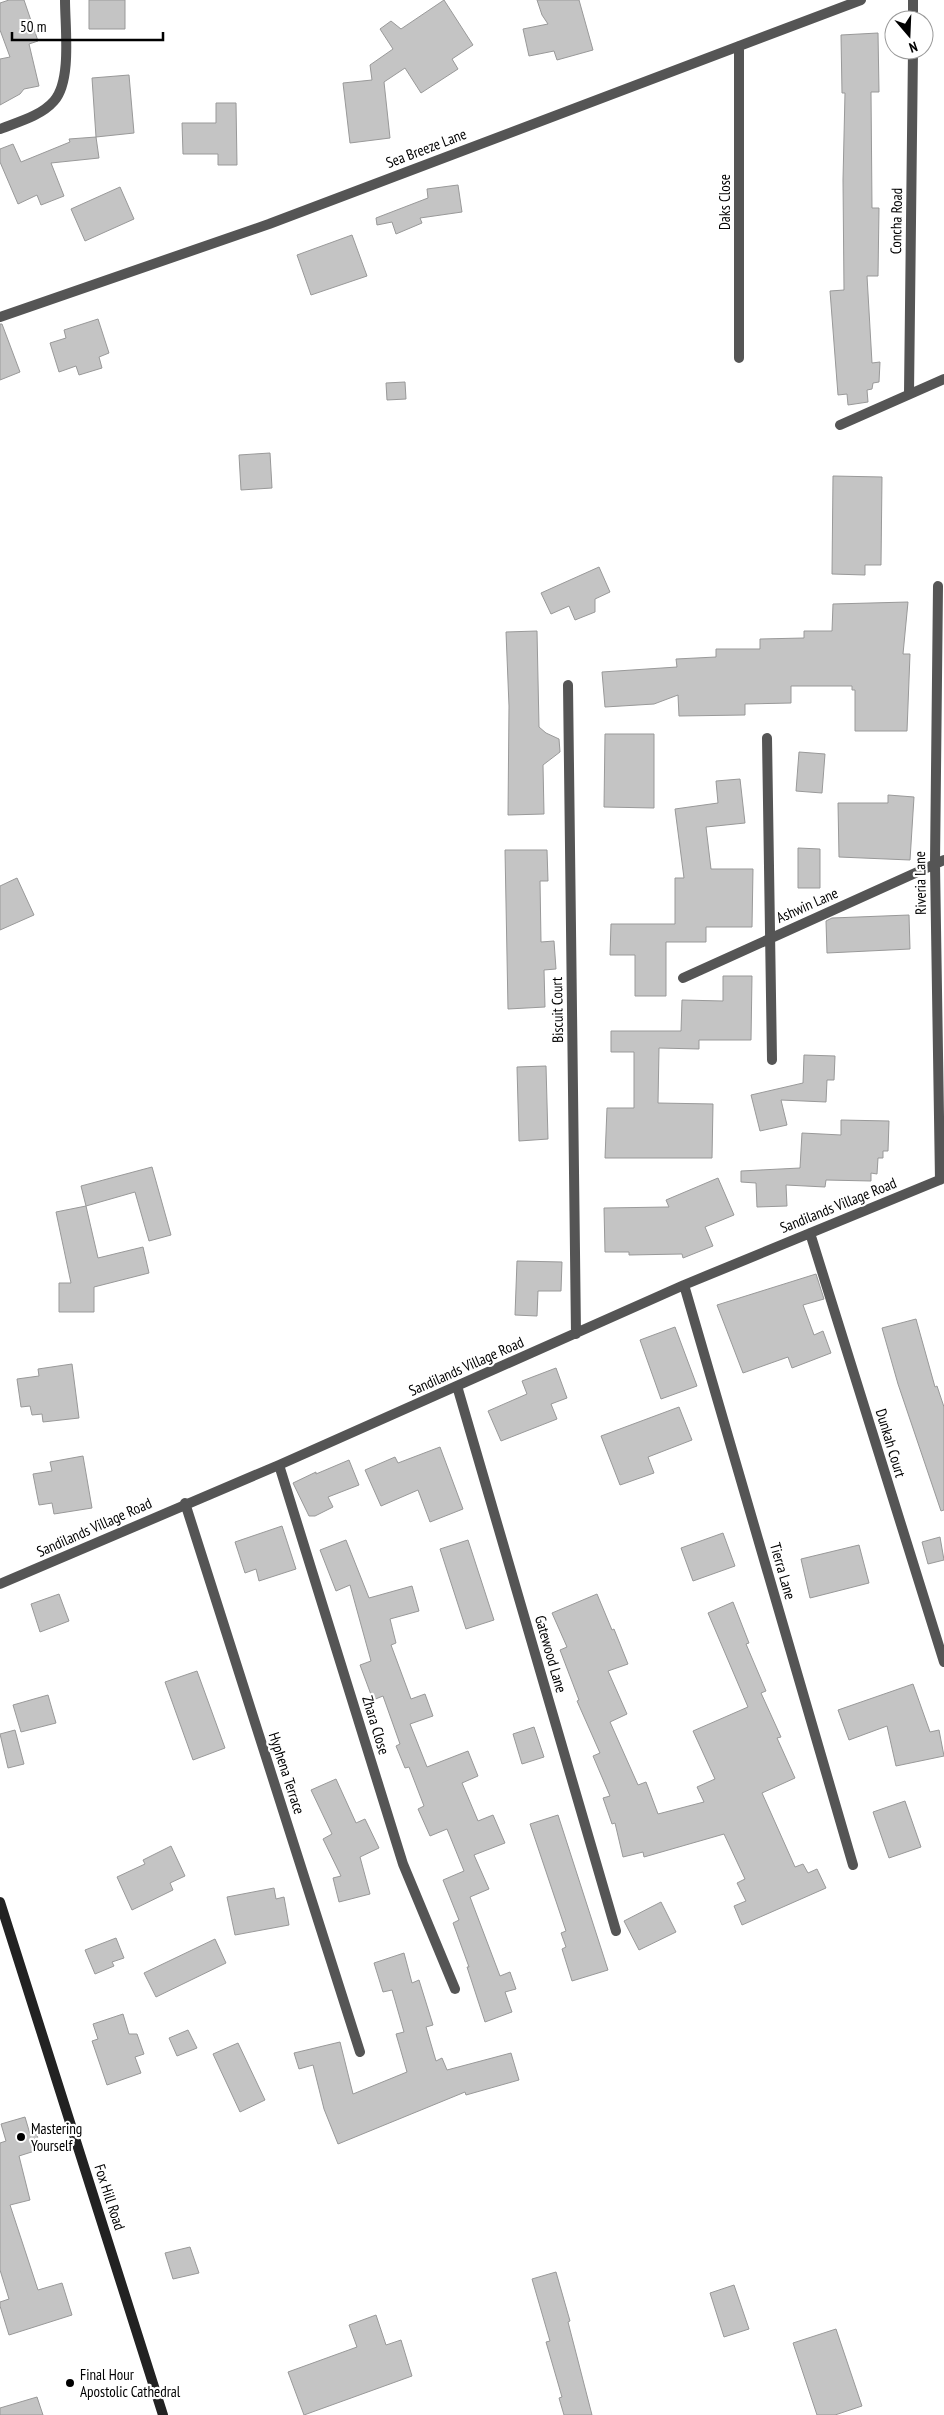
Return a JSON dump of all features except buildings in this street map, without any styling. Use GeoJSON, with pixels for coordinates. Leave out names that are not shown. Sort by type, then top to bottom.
{"type":"FeatureCollection","features":[{"type":"Feature","properties":{"kind":"main road","name":"Fox Hill Road"},"geometry":{"type":"LineString","coordinates":[[0,1902],[164,2415]]}},
{"type":"Feature","properties":{"kind":"street"},"geometry":{"type":"LineString","coordinates":[[0,129],[29,119],[54,102],[64,83],[65,0]]}},
{"type":"Feature","properties":{"kind":"street","name":"Sea Breeze Lane"},"geometry":{"type":"LineString","coordinates":[[0,317],[269,224],[861,0]]}},
{"type":"Feature","properties":{"kind":"street","name":"Daks Close"},"geometry":{"type":"LineString","coordinates":[[738,46],[739,358]]}},
{"type":"Feature","properties":{"kind":"street","name":"Concha Road"},"geometry":{"type":"LineString","coordinates":[[909,393],[913,60]]}},
{"type":"Feature","properties":{"kind":"street"},"geometry":{"type":"LineString","coordinates":[[840,425],[944,379]]}},
{"type":"Feature","properties":{"kind":"street","name":"Riveria Lane"},"geometry":{"type":"LineString","coordinates":[[938,586],[942,1179]]}},
{"type":"Feature","properties":{"kind":"street","name":"Biscuit Court"},"geometry":{"type":"LineString","coordinates":[[568,685],[576,1334]]}},
{"type":"Feature","properties":{"kind":"street"},"geometry":{"type":"LineString","coordinates":[[767,738],[772,1060]]}},
{"type":"Feature","properties":{"kind":"street","name":"Ashwin Lane"},"geometry":{"type":"LineString","coordinates":[[683,978],[939,862]]}},
{"type":"Feature","properties":{"kind":"street","name":"Sandilands Village Road"},"geometry":{"type":"LineString","coordinates":[[0,1584],[458,1386],[684,1285],[942,1179]]}},
{"type":"Feature","properties":{"kind":"street","name":"Dunkah Court"},"geometry":{"type":"LineString","coordinates":[[810,1233],[944,1662]]}},
{"type":"Feature","properties":{"kind":"street","name":"Tierra Lane"},"geometry":{"type":"LineString","coordinates":[[684,1285],[853,1865]]}},
{"type":"Feature","properties":{"kind":"street","name":"Gatewood Lane"},"geometry":{"type":"LineString","coordinates":[[458,1386],[616,1931]]}},
{"type":"Feature","properties":{"kind":"street","name":"Zhara Close"},"geometry":{"type":"LineString","coordinates":[[279,1464],[403,1864],[455,1989]]}},
{"type":"Feature","properties":{"kind":"street","name":"Hyphena Terrace"},"geometry":{"type":"LineString","coordinates":[[184,1504],[360,2052]]}},
{"type":"Feature","properties":{"kind":"place","name":"Mastering Yourself"},"geometry":{"type":"Point","coordinates":[21,2137]}},
{"type":"Feature","properties":{"kind":"place","name":"Final Hour Apostolic Cathedral"},"geometry":{"type":"Point","coordinates":[70,2383]}}]}
